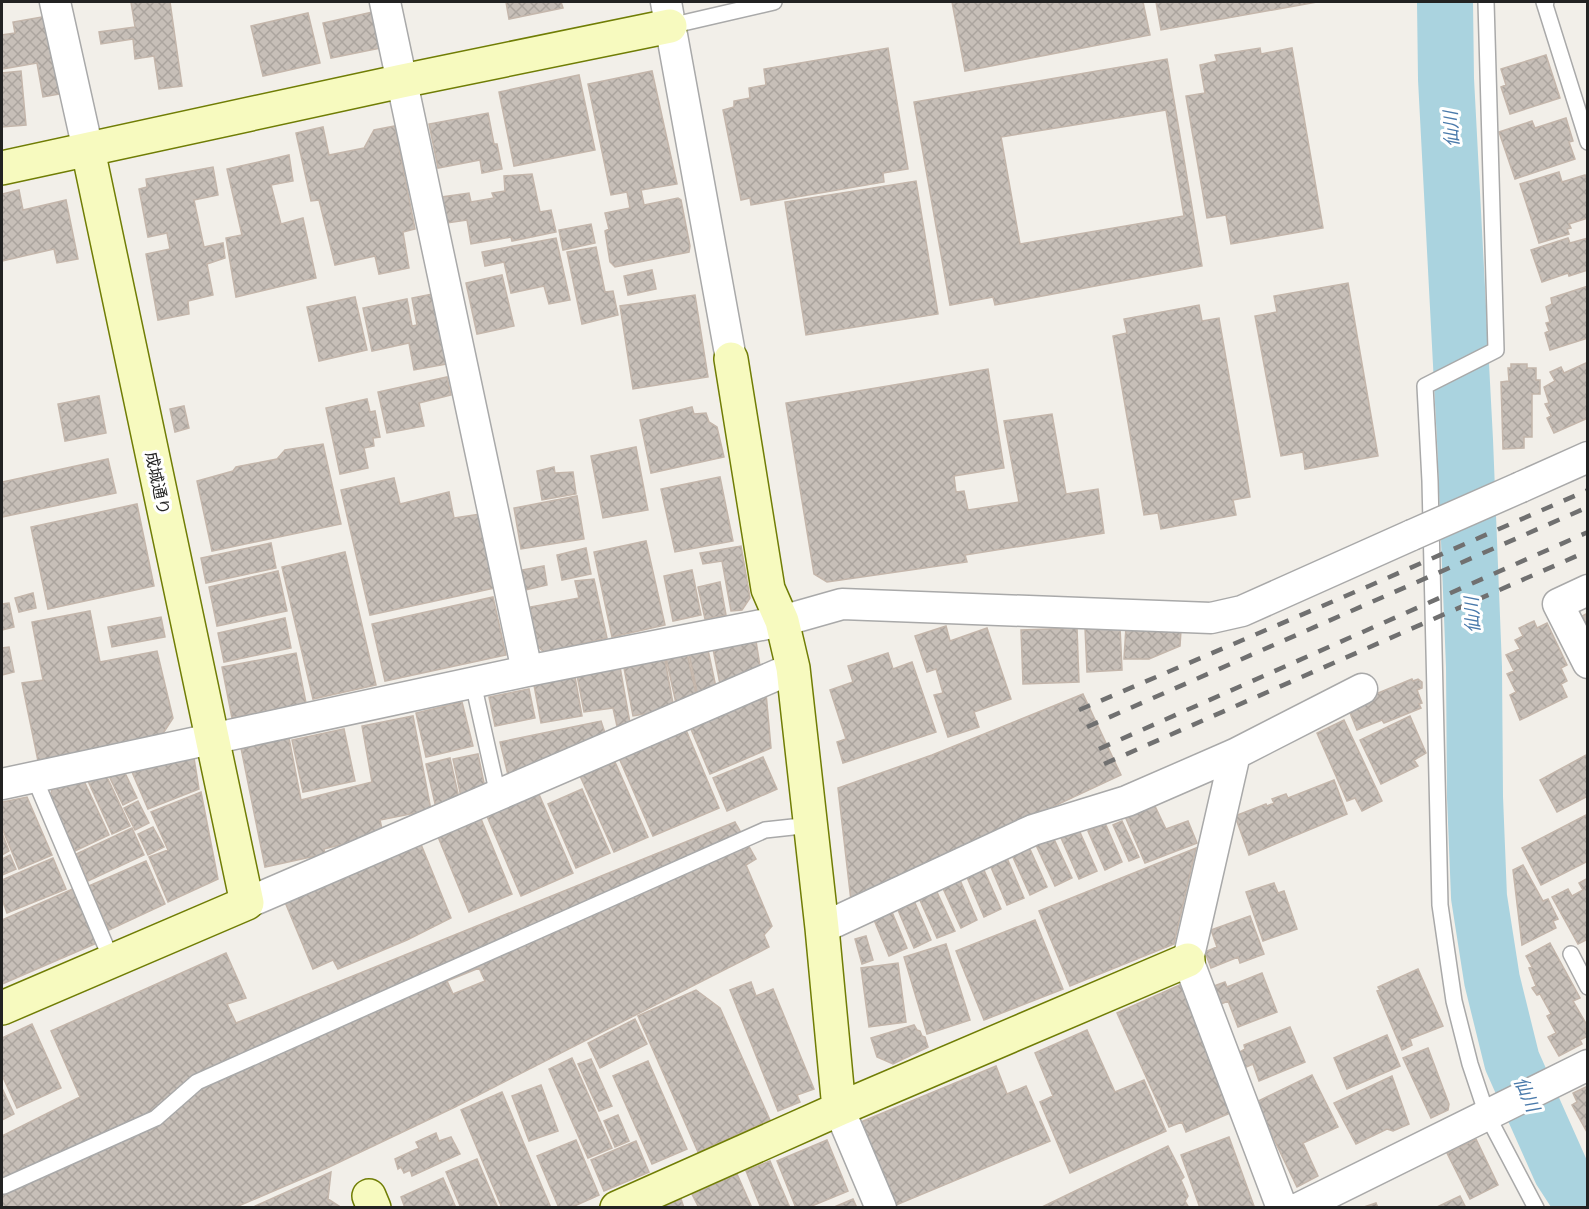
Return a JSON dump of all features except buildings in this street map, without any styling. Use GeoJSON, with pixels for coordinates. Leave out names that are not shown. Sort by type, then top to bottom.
{"type":"FeatureCollection","features":[{"type":"Feature","properties":{"kind":"street"},"geometry":{"type":"LineString","coordinates":[[55,2],[88,150]]}},
{"type":"Feature","properties":{"kind":"street"},"geometry":{"type":"LineString","coordinates":[[385,2],[527,671]]}},
{"type":"Feature","properties":{"kind":"street"},"geometry":{"type":"LineString","coordinates":[[2,168],[402,81],[668,14],[731,359],[768,589],[782,621],[793,668],[822,928],[839,1109],[881,1208]]}},
{"type":"Feature","properties":{"kind":"street","name":"成城通り"},"geometry":{"type":"LineString","coordinates":[[88,150],[247,903]]}},
{"type":"Feature","properties":{"kind":"street"},"geometry":{"type":"LineString","coordinates":[[2,784],[527,671],[782,621],[842,604],[1211,618],[1242,611],[1587,457]]}},
{"type":"Feature","properties":{"kind":"street"},"geometry":{"type":"LineString","coordinates":[[1587,590],[1558,604],[1587,663]]}},
{"type":"Feature","properties":{"kind":"street"},"geometry":{"type":"LineString","coordinates":[[2,1008],[793,668]]}},
{"type":"Feature","properties":{"kind":"street"},"geometry":{"type":"LineString","coordinates":[[822,928],[1033,830],[1127,801],[1234,754],[1362,689]]}},
{"type":"Feature","properties":{"kind":"street"},"geometry":{"type":"LineString","coordinates":[[1234,754],[1188,960],[1282,1208]]}},
{"type":"Feature","properties":{"kind":"street"},"geometry":{"type":"LineString","coordinates":[[617,1208],[839,1109],[1188,960]]}},
{"type":"Feature","properties":{"kind":"street"},"geometry":{"type":"LineString","coordinates":[[1299,1208],[1587,1065]]}},
{"type":"Feature","properties":{"kind":"lane"},"geometry":{"type":"LineString","coordinates":[[668,14],[774,2]]}},
{"type":"Feature","properties":{"kind":"lane"},"geometry":{"type":"LineString","coordinates":[[1486,2],[1496,350],[1425,386],[1430,481],[1440,905],[1454,1001],[1470,1064],[1494,1112],[1536,1208]]}},
{"type":"Feature","properties":{"kind":"lane"},"geometry":{"type":"LineString","coordinates":[[1546,2],[1544,2],[1587,142]]}},
{"type":"Feature","properties":{"kind":"lane"},"geometry":{"type":"LineString","coordinates":[[473,683],[498,795]]}},
{"type":"Feature","properties":{"kind":"lane"},"geometry":{"type":"LineString","coordinates":[[34,777],[112,961]]}},
{"type":"Feature","properties":{"kind":"lane"},"geometry":{"type":"LineString","coordinates":[[4,1186],[156,1118],[197,1083],[208,1078],[765,830],[811,825]]}},
{"type":"Feature","properties":{"kind":"lane"},"geometry":{"type":"LineString","coordinates":[[1571,954],[1587,987]]}},
{"type":"Feature","properties":{"kind":"waterway","name":"仙川"},"geometry":{"type":"LineString","coordinates":[[1445,2],[1446,79],[1465,440],[1474,667],[1475,797],[1479,897],[1492,980],[1512,1061],[1561,1171],[1585,1208]]}},
{"type":"Feature","properties":{"kind":"railway"},"geometry":{"type":"LineString","coordinates":[[1079,710],[1588,490]]}},
{"type":"Feature","properties":{"kind":"railway"},"geometry":{"type":"LineString","coordinates":[[1087,727],[1588,507]]}},
{"type":"Feature","properties":{"kind":"railway"},"geometry":{"type":"LineString","coordinates":[[1099,749],[1588,532]]}},
{"type":"Feature","properties":{"kind":"railway"},"geometry":{"type":"LineString","coordinates":[[1104,764],[1588,551]]}}]}
